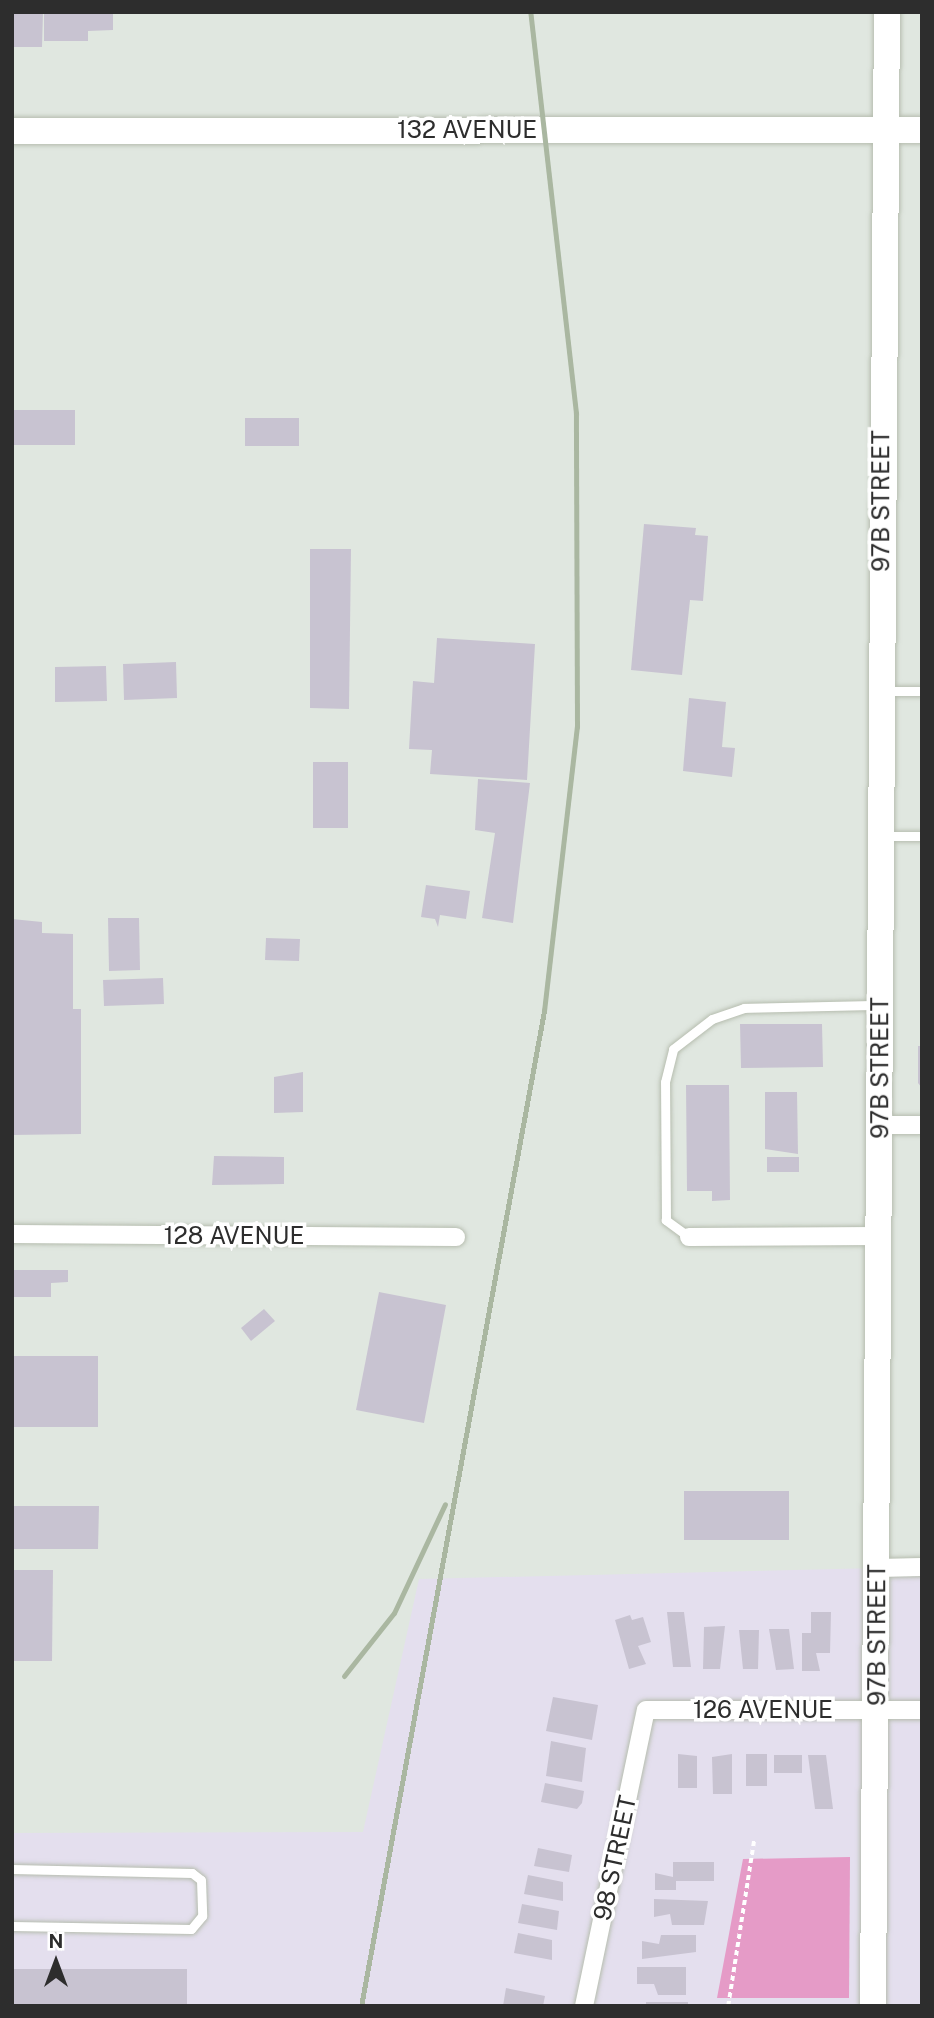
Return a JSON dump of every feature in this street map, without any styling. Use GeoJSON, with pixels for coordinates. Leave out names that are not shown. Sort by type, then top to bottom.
{"type":"FeatureCollection","features":[{"type":"Feature","properties":{"kind":"street","name":"97B STREET"},"geometry":{"type":"LineString","coordinates":[[873,2006],[881,1125],[882,130],[887,12]]}},
{"type":"Feature","properties":{"kind":"street","name":"132 AVENUE"},"geometry":{"type":"LineString","coordinates":[[12,131],[922,130]]}},
{"type":"Feature","properties":{"kind":"street"},"geometry":{"type":"LineString","coordinates":[[881,1125],[922,1125]]}},
{"type":"Feature","properties":{"kind":"street","name":"128 AVENUE"},"geometry":{"type":"LineString","coordinates":[[12,1234],[456,1237]]}},
{"type":"Feature","properties":{"kind":"street"},"geometry":{"type":"LineString","coordinates":[[689,1237],[879,1236]]}},
{"type":"Feature","properties":{"kind":"street"},"geometry":{"type":"LineString","coordinates":[[877,1568],[922,1567]]}},
{"type":"Feature","properties":{"kind":"street","name":"126 AVENUE"},"geometry":{"type":"LineString","coordinates":[[646,1710],[922,1710]]}},
{"type":"Feature","properties":{"kind":"street","name":"98 STREET"},"geometry":{"type":"LineString","coordinates":[[584,2006],[646,1710]]}},
{"type":"Feature","properties":{"kind":"lane"},"geometry":{"type":"LineString","coordinates":[[880,691],[922,691]]}},
{"type":"Feature","properties":{"kind":"lane"},"geometry":{"type":"LineString","coordinates":[[880,836],[922,836]]}},
{"type":"Feature","properties":{"kind":"lane"},"geometry":{"type":"LineString","coordinates":[[689,1237],[666,1220],[665,1082],[673,1049],[712,1019],[744,1008],[881,1005]]}},
{"type":"Feature","properties":{"kind":"lane"},"geometry":{"type":"LineString","coordinates":[[12,1869],[192,1873],[201,1881],[202,1916],[191,1929],[12,1926]]}},
{"type":"Feature","properties":{"kind":"path"},"geometry":{"type":"LineString","coordinates":[[728,2006],[754,1840]]}},
{"type":"Feature","properties":{"kind":"shaded area"},"geometry":{"type":"Polygon","coordinates":[[[12,12],[922,12],[922,1567],[419,1579],[363,1832],[12,1833],[12,12]]]}},
{"type":"Feature","properties":{"kind":"shaded area"},"geometry":{"type":"Polygon","coordinates":[[[850,1857],[849,1998],[717,1998],[743,1859],[850,1857]]]}},
{"type":"Feature","properties":{"kind":"building"},"geometry":{"type":"Polygon","coordinates":[[[12,12],[43,12],[42,47],[12,47],[12,12]]]}},
{"type":"Feature","properties":{"kind":"building"},"geometry":{"type":"Polygon","coordinates":[[[44,12],[113,12],[113,30],[88,31],[88,41],[44,41],[44,12]]]}},
{"type":"Feature","properties":{"kind":"building"},"geometry":{"type":"Polygon","coordinates":[[[12,410],[75,410],[75,445],[12,445],[12,410]]]}},
{"type":"Feature","properties":{"kind":"building"},"geometry":{"type":"Polygon","coordinates":[[[245,418],[299,418],[299,446],[245,446],[245,418]]]}},
{"type":"Feature","properties":{"kind":"building"},"geometry":{"type":"Polygon","coordinates":[[[644,524],[696,528],[695,535],[708,536],[703,601],[690,600],[682,675],[631,670],[644,524]]]}},
{"type":"Feature","properties":{"kind":"building"},"geometry":{"type":"Polygon","coordinates":[[[310,549],[351,549],[349,709],[310,708],[310,549]]]}},
{"type":"Feature","properties":{"kind":"building"},"geometry":{"type":"Polygon","coordinates":[[[437,638],[535,644],[527,780],[430,774],[432,750],[409,749],[413,681],[434,683],[437,638]]]}},
{"type":"Feature","properties":{"kind":"building"},"geometry":{"type":"Polygon","coordinates":[[[176,662],[177,698],[124,700],[123,664],[176,662]]]}},
{"type":"Feature","properties":{"kind":"building"},"geometry":{"type":"Polygon","coordinates":[[[106,666],[107,701],[55,702],[55,667],[106,666]]]}},
{"type":"Feature","properties":{"kind":"building"},"geometry":{"type":"Polygon","coordinates":[[[689,698],[726,702],[722,747],[735,748],[732,777],[683,771],[689,698]]]}},
{"type":"Feature","properties":{"kind":"building"},"geometry":{"type":"Polygon","coordinates":[[[313,762],[348,762],[348,828],[313,828],[313,762]]]}},
{"type":"Feature","properties":{"kind":"building"},"geometry":{"type":"Polygon","coordinates":[[[478,779],[530,783],[513,923],[482,918],[495,833],[475,830],[478,779]]]}},
{"type":"Feature","properties":{"kind":"building"},"geometry":{"type":"Polygon","coordinates":[[[426,885],[470,891],[466,919],[440,915],[438,927],[435,919],[421,917],[426,885]]]}},
{"type":"Feature","properties":{"kind":"building"},"geometry":{"type":"Polygon","coordinates":[[[108,918],[139,918],[140,970],[109,971],[108,918]]]}},
{"type":"Feature","properties":{"kind":"building"},"geometry":{"type":"Polygon","coordinates":[[[12,919],[42,922],[42,933],[73,934],[73,1009],[81,1009],[81,1134],[12,1135],[12,919]]]}},
{"type":"Feature","properties":{"kind":"building"},"geometry":{"type":"Polygon","coordinates":[[[266,938],[300,939],[299,961],[265,960],[266,938]]]}},
{"type":"Feature","properties":{"kind":"building"},"geometry":{"type":"Polygon","coordinates":[[[163,978],[164,1004],[104,1006],[103,980],[163,978]]]}},
{"type":"Feature","properties":{"kind":"building"},"geometry":{"type":"Polygon","coordinates":[[[740,1024],[822,1024],[823,1067],[741,1068],[740,1024]]]}},
{"type":"Feature","properties":{"kind":"building"},"geometry":{"type":"Polygon","coordinates":[[[918,1046],[922,1046],[922,1088],[918,1083],[918,1046]]]}},
{"type":"Feature","properties":{"kind":"building"},"geometry":{"type":"Polygon","coordinates":[[[303,1072],[303,1112],[274,1113],[274,1077],[303,1072]]]}},
{"type":"Feature","properties":{"kind":"building"},"geometry":{"type":"Polygon","coordinates":[[[686,1085],[729,1085],[730,1200],[712,1201],[712,1191],[687,1191],[686,1085]]]}},
{"type":"Feature","properties":{"kind":"building"},"geometry":{"type":"Polygon","coordinates":[[[765,1092],[797,1092],[798,1154],[765,1149],[765,1092]]]}},
{"type":"Feature","properties":{"kind":"building"},"geometry":{"type":"Polygon","coordinates":[[[214,1156],[284,1157],[284,1184],[212,1185],[214,1156]]]}},
{"type":"Feature","properties":{"kind":"building"},"geometry":{"type":"Polygon","coordinates":[[[767,1157],[799,1157],[799,1172],[767,1172],[767,1157]]]}},
{"type":"Feature","properties":{"kind":"building"},"geometry":{"type":"Polygon","coordinates":[[[12,1270],[68,1270],[68,1282],[51,1283],[51,1297],[12,1297],[12,1270]]]}},
{"type":"Feature","properties":{"kind":"building"},"geometry":{"type":"Polygon","coordinates":[[[379,1292],[446,1305],[424,1423],[356,1410],[379,1292]]]}},
{"type":"Feature","properties":{"kind":"building"},"geometry":{"type":"Polygon","coordinates":[[[264,1309],[275,1321],[251,1341],[241,1328],[264,1309]]]}},
{"type":"Feature","properties":{"kind":"building"},"geometry":{"type":"Polygon","coordinates":[[[12,1356],[98,1356],[98,1427],[12,1427],[12,1356]]]}},
{"type":"Feature","properties":{"kind":"building"},"geometry":{"type":"Polygon","coordinates":[[[684,1491],[789,1491],[789,1540],[684,1540],[684,1491]]]}},
{"type":"Feature","properties":{"kind":"building"},"geometry":{"type":"Polygon","coordinates":[[[12,1506],[99,1506],[98,1549],[12,1549],[12,1506]]]}},
{"type":"Feature","properties":{"kind":"building"},"geometry":{"type":"Polygon","coordinates":[[[12,1570],[53,1570],[52,1661],[12,1661],[12,1570]]]}},
{"type":"Feature","properties":{"kind":"building"},"geometry":{"type":"Polygon","coordinates":[[[667,1612],[684,1612],[691,1667],[673,1667],[667,1612]]]}},
{"type":"Feature","properties":{"kind":"building"},"geometry":{"type":"Polygon","coordinates":[[[811,1612],[831,1612],[830,1653],[816,1653],[820,1671],[802,1671],[802,1633],[811,1633],[811,1612]]]}},
{"type":"Feature","properties":{"kind":"building"},"geometry":{"type":"Polygon","coordinates":[[[630,1615],[632,1620],[643,1617],[651,1642],[638,1646],[646,1664],[629,1669],[615,1620],[630,1615]]]}},
{"type":"Feature","properties":{"kind":"building"},"geometry":{"type":"Polygon","coordinates":[[[725,1626],[720,1669],[703,1669],[704,1627],[725,1626]]]}},
{"type":"Feature","properties":{"kind":"building"},"geometry":{"type":"Polygon","coordinates":[[[769,1629],[789,1629],[794,1669],[776,1670],[769,1629]]]}},
{"type":"Feature","properties":{"kind":"building"},"geometry":{"type":"Polygon","coordinates":[[[739,1630],[759,1630],[758,1669],[743,1669],[739,1630]]]}},
{"type":"Feature","properties":{"kind":"building"},"geometry":{"type":"Polygon","coordinates":[[[553,1697],[598,1705],[592,1740],[546,1731],[553,1697]]]}},
{"type":"Feature","properties":{"kind":"building"},"geometry":{"type":"Polygon","coordinates":[[[551,1741],[586,1748],[582,1782],[546,1776],[551,1741]]]}},
{"type":"Feature","properties":{"kind":"building"},"geometry":{"type":"Polygon","coordinates":[[[678,1754],[697,1756],[697,1788],[678,1788],[678,1754]]]}},
{"type":"Feature","properties":{"kind":"building"},"geometry":{"type":"Polygon","coordinates":[[[732,1754],[732,1794],[713,1794],[712,1757],[732,1754]]]}},
{"type":"Feature","properties":{"kind":"building"},"geometry":{"type":"Polygon","coordinates":[[[746,1754],[767,1754],[767,1786],[746,1786],[746,1754]]]}},
{"type":"Feature","properties":{"kind":"building"},"geometry":{"type":"Polygon","coordinates":[[[774,1755],[802,1755],[802,1773],[774,1773],[774,1755]]]}},
{"type":"Feature","properties":{"kind":"building"},"geometry":{"type":"Polygon","coordinates":[[[808,1755],[826,1755],[833,1809],[815,1809],[808,1755]]]}},
{"type":"Feature","properties":{"kind":"building"},"geometry":{"type":"Polygon","coordinates":[[[545,1783],[584,1791],[582,1803],[577,1809],[541,1802],[545,1783]]]}},
{"type":"Feature","properties":{"kind":"building"},"geometry":{"type":"Polygon","coordinates":[[[538,1848],[572,1855],[569,1872],[534,1866],[538,1848]]]}},
{"type":"Feature","properties":{"kind":"building"},"geometry":{"type":"Polygon","coordinates":[[[673,1862],[714,1862],[714,1881],[676,1881],[676,1890],[655,1890],[655,1873],[673,1877],[673,1862]]]}},
{"type":"Feature","properties":{"kind":"building"},"geometry":{"type":"Polygon","coordinates":[[[528,1875],[563,1882],[563,1901],[524,1894],[528,1875]]]}},
{"type":"Feature","properties":{"kind":"building"},"geometry":{"type":"Polygon","coordinates":[[[654,1899],[708,1901],[704,1925],[672,1925],[670,1914],[654,1917],[654,1899]]]}},
{"type":"Feature","properties":{"kind":"building"},"geometry":{"type":"Polygon","coordinates":[[[522,1904],[559,1911],[557,1930],[518,1923],[522,1904]]]}},
{"type":"Feature","properties":{"kind":"building"},"geometry":{"type":"Polygon","coordinates":[[[518,1933],[552,1940],[552,1960],[514,1953],[518,1933]]]}},
{"type":"Feature","properties":{"kind":"building"},"geometry":{"type":"Polygon","coordinates":[[[661,1935],[696,1935],[696,1952],[642,1959],[642,1941],[659,1944],[661,1935]]]}},
{"type":"Feature","properties":{"kind":"building"},"geometry":{"type":"Polygon","coordinates":[[[637,1967],[686,1967],[686,1995],[658,1995],[654,1984],[637,1984],[637,1967]]]}},
{"type":"Feature","properties":{"kind":"building"},"geometry":{"type":"Polygon","coordinates":[[[12,1969],[187,1969],[187,2006],[12,2006],[12,1969]]]}},
{"type":"Feature","properties":{"kind":"building"},"geometry":{"type":"Polygon","coordinates":[[[506,1988],[545,1996],[543,2006],[503,2006],[506,1988]]]}},
{"type":"Feature","properties":{"kind":"building"},"geometry":{"type":"Polygon","coordinates":[[[646,2002],[688,2002],[688,2006],[646,2006],[646,2002]]]}},
{"type":"Feature","properties":{"kind":"railway"},"geometry":{"type":"LineString","coordinates":[[361,2006],[544,1011],[577,727],[576,413],[530,12]]}},
{"type":"Feature","properties":{"kind":"railway"},"geometry":{"type":"LineString","coordinates":[[344,1676],[394,1613],[445,1504]]}}]}
